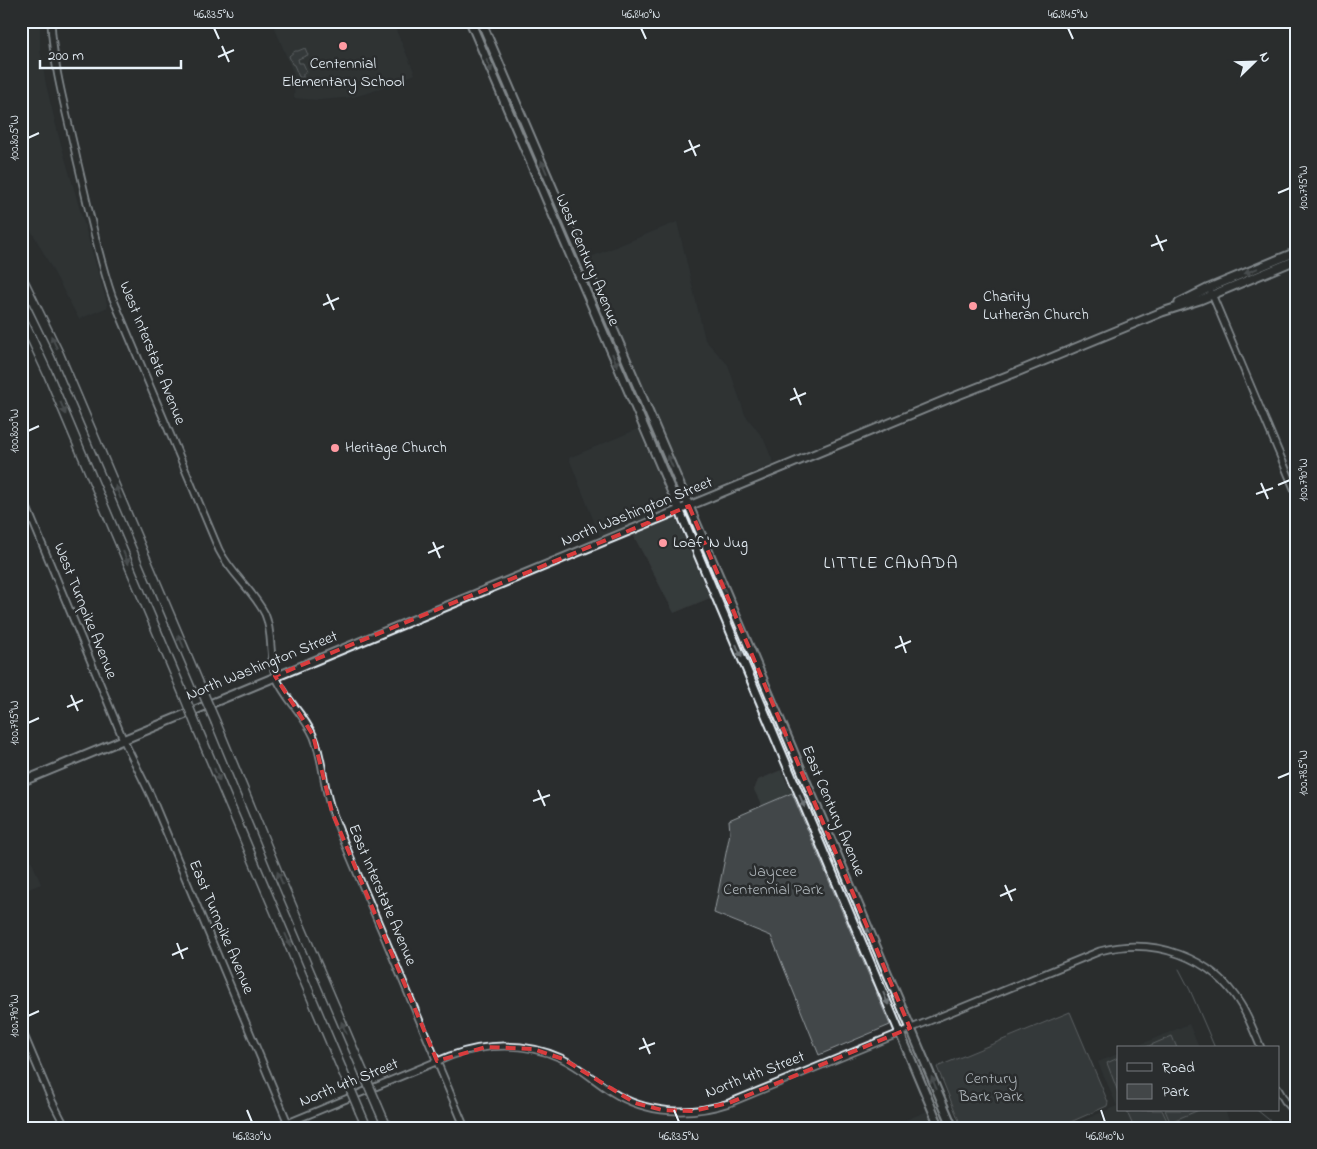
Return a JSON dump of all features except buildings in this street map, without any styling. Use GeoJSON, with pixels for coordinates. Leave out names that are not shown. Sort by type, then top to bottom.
{"type":"FeatureCollection","features":[{"type":"Feature","properties":{"kind":"highway"},"geometry":{"type":"LineString","coordinates":[[21,276],[59,354],[387,1128]]}},
{"type":"Feature","properties":{"kind":"highway"},"geometry":{"type":"LineString","coordinates":[[21,316],[48,374],[367,1128]]}},
{"type":"Feature","properties":{"kind":"main road","name":"West Century Avenue"},"geometry":{"type":"LineString","coordinates":[[470,21],[679,509]]}},
{"type":"Feature","properties":{"kind":"main road","name":"West Century Avenue"},"geometry":{"type":"LineString","coordinates":[[481,21],[689,506]]}},
{"type":"Feature","properties":{"kind":"main road","name":"North Washington Street"},"geometry":{"type":"LineString","coordinates":[[21,782],[679,509],[1162,312],[1296,252]]}},
{"type":"Feature","properties":{"kind":"main road","name":"North Washington Street"},"geometry":{"type":"LineString","coordinates":[[1211,291],[1296,260]]}},
{"type":"Feature","properties":{"kind":"main road","name":"East Century Avenue"},"geometry":{"type":"LineString","coordinates":[[689,506],[953,1128]]}},
{"type":"Feature","properties":{"kind":"main road","name":"East Century Avenue"},"geometry":{"type":"LineString","coordinates":[[679,509],[940,1128]]}},
{"type":"Feature","properties":{"kind":"street","name":"West Interstate Avenue"},"geometry":{"type":"LineString","coordinates":[[51,21],[54,55],[63,101],[101,260],[112,296],[219,550],[265,614],[270,628],[271,660],[275,676]]}},
{"type":"Feature","properties":{"kind":"street"},"geometry":{"type":"LineString","coordinates":[[1211,291],[1296,493]]}},
{"type":"Feature","properties":{"kind":"street","name":"West Turnpike Avenue"},"geometry":{"type":"LineString","coordinates":[[21,493],[123,739]]}},
{"type":"Feature","properties":{"kind":"street","name":"East Interstate Avenue"},"geometry":{"type":"LineString","coordinates":[[275,676],[283,691],[306,720],[313,735],[319,752],[332,812],[465,1128]]}},
{"type":"Feature","properties":{"kind":"street","name":"East Turnpike Avenue"},"geometry":{"type":"LineString","coordinates":[[123,739],[151,796],[289,1125]]}},
{"type":"Feature","properties":{"kind":"street","name":"North 4th Street"},"geometry":{"type":"LineString","coordinates":[[276,1128],[289,1125],[437,1061],[462,1052],[486,1047],[509,1046],[533,1049],[563,1059],[611,1091],[635,1103],[662,1110],[693,1111],[714,1108],[1100,951],[1120,947],[1161,948],[1173,951],[1194,960],[1208,969],[1220,979],[1241,1005],[1260,1046]]}},
{"type":"Feature","properties":{"kind":"street"},"geometry":{"type":"LineString","coordinates":[[21,1028],[52,1101],[66,1128]]}},
{"type":"Feature","properties":{"kind":"street"},"geometry":{"type":"LineString","coordinates":[[1280,1093],[1285,1102],[1296,1113]]}},
{"type":"Feature","properties":{"kind":"highlighted area"},"geometry":{"type":"Polygon","coordinates":[[[689,506],[910,1028],[729,1103],[693,1111],[662,1110],[635,1103],[563,1059],[533,1049],[486,1047],[437,1061],[332,812],[313,735],[275,676],[689,506]]]}},
{"type":"Feature","properties":{"kind":"shaded area"},"geometry":{"type":"Polygon","coordinates":[[[21,21],[40,21],[40,50],[46,85],[58,134],[108,307],[79,319],[34,235],[21,215],[21,21]]]}},
{"type":"Feature","properties":{"kind":"shaded area","name":"Centennial Elementary School"},"geometry":{"type":"Polygon","coordinates":[[[272,21],[392,21],[415,74],[371,92],[353,97],[319,100],[294,98],[295,84],[293,72],[272,21]]]}},
{"type":"Feature","properties":{"kind":"shaded area"},"geometry":{"type":"Polygon","coordinates":[[[677,222],[705,340],[728,365],[745,415],[763,438],[774,464],[689,498],[586,259],[677,222]]]}},
{"type":"Feature","properties":{"kind":"shaded area"},"geometry":{"type":"Polygon","coordinates":[[[638,429],[710,598],[674,613],[629,527],[601,539],[569,458],[638,429]]]}},
{"type":"Feature","properties":{"kind":"shaded area"},"geometry":{"type":"Polygon","coordinates":[[[781,770],[792,793],[762,806],[754,790],[758,780],[781,770]]]}},
{"type":"Feature","properties":{"kind":"shaded area"},"geometry":{"type":"Polygon","coordinates":[[[21,836],[41,884],[21,892],[21,836]]]}},
{"type":"Feature","properties":{"kind":"shaded area"},"geometry":{"type":"Polygon","coordinates":[[[1189,1024],[1198,1046],[1137,1046],[1189,1024]]]}},
{"type":"Feature","properties":{"kind":"shaded area"},"geometry":{"type":"Polygon","coordinates":[[[1117,1054],[1117,1106],[1098,1062],[1117,1054]]]}},
{"type":"Feature","properties":{"kind":"shaded area"},"geometry":{"type":"Polygon","coordinates":[[[1117,1106],[1117,1112],[1226,1112],[1232,1128],[1065,1128],[1117,1106]]]}},
{"type":"Feature","properties":{"kind":"shaded area"},"geometry":{"type":"Polygon","coordinates":[[[930,1110],[937,1128],[887,1128],[930,1110]]]}},
{"type":"Feature","properties":{"kind":"green space"},"geometry":{"type":"Polygon","coordinates":[[[305,48],[308,55],[298,59],[299,63],[303,63],[307,72],[303,74],[303,78],[299,77],[289,56],[295,51],[305,48]]]}},
{"type":"Feature","properties":{"kind":"green space","name":"Jaycee Centennial Park"},"geometry":{"type":"Polygon","coordinates":[[[792,793],[890,1025],[819,1055],[771,936],[714,913],[730,833],[729,820],[792,793]]]}},
{"type":"Feature","properties":{"kind":"green space","name":"Century Bark Park"},"geometry":{"type":"Polygon","coordinates":[[[1070,1012],[1108,1102],[1107,1106],[1057,1128],[962,1128],[937,1067],[1070,1012]]]}},
{"type":"Feature","properties":{"kind":"green space"},"geometry":{"type":"Polygon","coordinates":[[[1172,1036],[1176,1046],[1149,1046],[1172,1036]]]}},
{"type":"Feature","properties":{"kind":"green space"},"geometry":{"type":"Polygon","coordinates":[[[1117,1058],[1117,1089],[1107,1063],[1117,1058]]]}},
{"type":"Feature","properties":{"kind":"green space"},"geometry":{"type":"Polygon","coordinates":[[[1127,1112],[1163,1112],[1168,1123],[1156,1128],[1134,1128],[1127,1112]]]}},
{"type":"Feature","properties":{"kind":"green space"},"geometry":{"type":"Polygon","coordinates":[[[1166,1112],[1194,1112],[1170,1122],[1166,1112]]]}},
{"type":"Feature","properties":{"kind":"waterway"},"geometry":{"type":"LineString","coordinates":[[1179,969],[1214,1046]]}},
{"type":"Feature","properties":{"kind":"waterway"},"geometry":{"type":"LineString","coordinates":[[1259,1112],[1282,1128]]}},
{"type":"Feature","properties":{"kind":"place","name":"Centennial Elementary School"},"geometry":{"type":"Point","coordinates":[343,46]}},
{"type":"Feature","properties":{"kind":"place","name":"Charity Lutheran Church"},"geometry":{"type":"Point","coordinates":[973,306]}},
{"type":"Feature","properties":{"kind":"place","name":"Heritage Church"},"geometry":{"type":"Point","coordinates":[335,448]}},
{"type":"Feature","properties":{"kind":"place","name":"Loaf 'N Jug"},"geometry":{"type":"Point","coordinates":[663,543]}},
{"type":"Feature","properties":{"kind":"district","name":"LITTLE CANADA"},"geometry":{"type":"Point","coordinates":[891,564]}}]}
